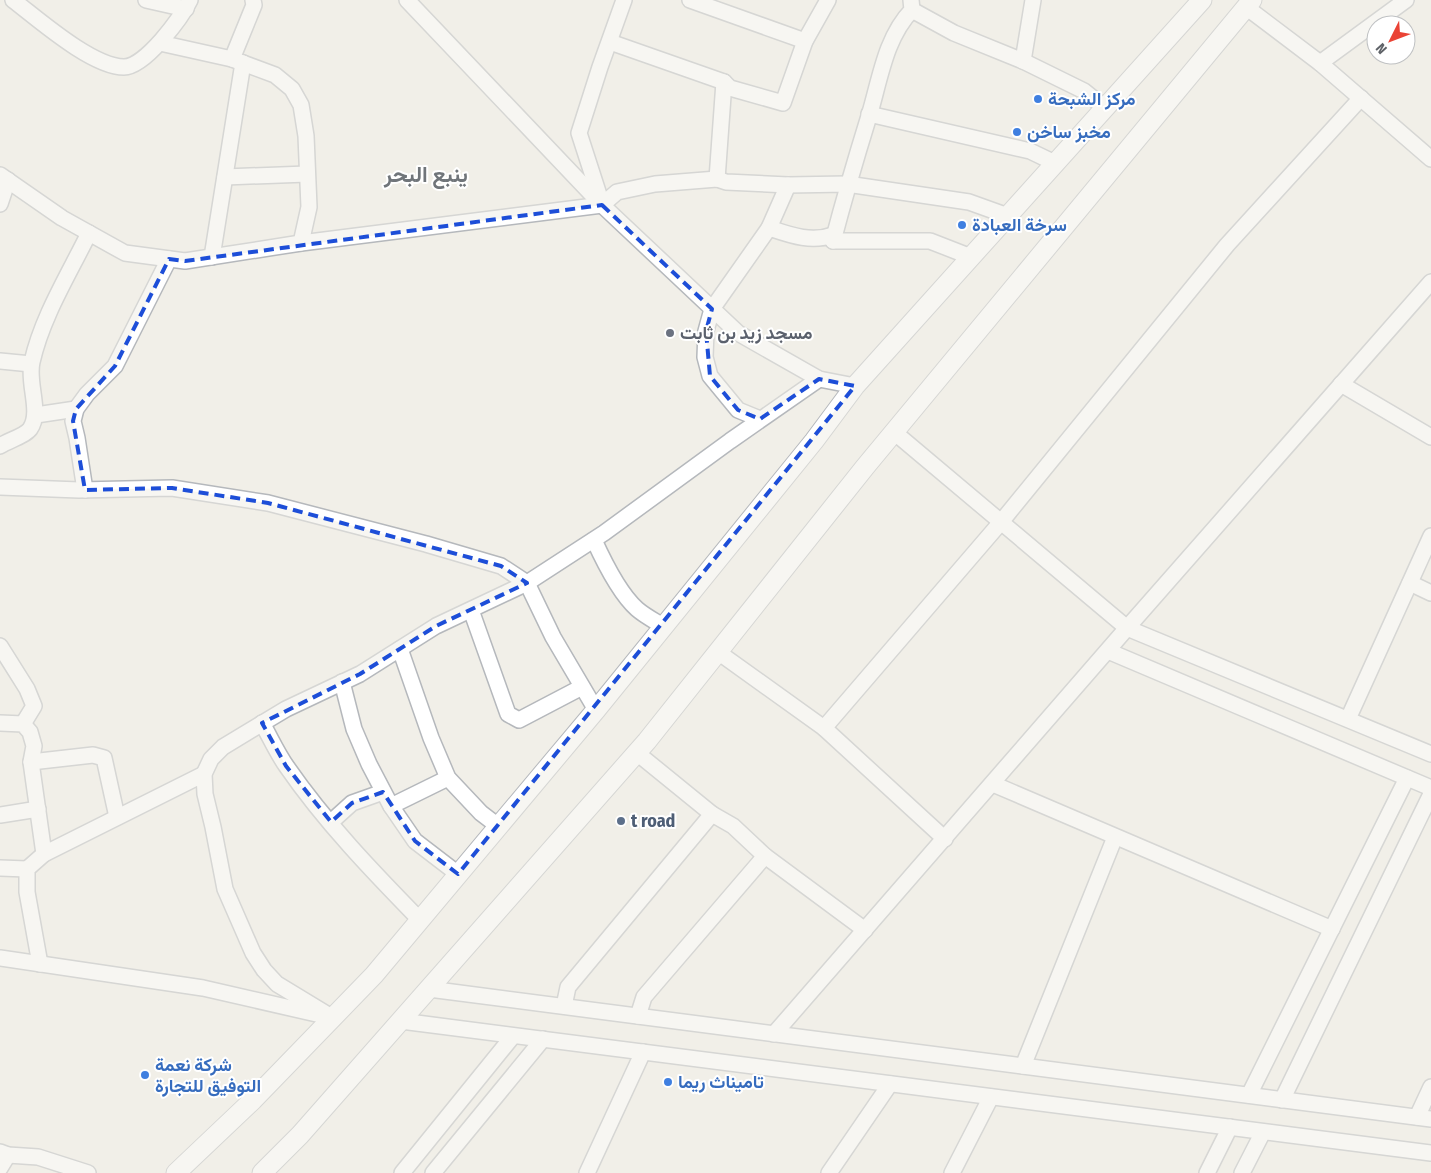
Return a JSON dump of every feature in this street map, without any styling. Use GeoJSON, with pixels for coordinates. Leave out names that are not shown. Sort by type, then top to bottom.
{"type":"FeatureCollection","features":[{"type":"Feature","properties":{"kind":"street"},"geometry":{"type":"LineString","coordinates":[[13,0],[92,57],[108,64],[126,67],[144,58],[160,42],[188,5]]}},
{"type":"Feature","properties":{"kind":"street"},"geometry":{"type":"LineString","coordinates":[[146,0],[188,5]]}},
{"type":"Feature","properties":{"kind":"street"},"geometry":{"type":"LineString","coordinates":[[212,257],[225,177],[238,61],[254,5],[252,0]]}},
{"type":"Feature","properties":{"kind":"street"},"geometry":{"type":"LineString","coordinates":[[407,0],[602,205],[738,333],[819,379],[855,386]]}},
{"type":"Feature","properties":{"kind":"street"},"geometry":{"type":"LineString","coordinates":[[602,205],[579,133],[624,0]]}},
{"type":"Feature","properties":{"kind":"street"},"geometry":{"type":"LineString","coordinates":[[690,0],[805,42]]}},
{"type":"Feature","properties":{"kind":"street"},"geometry":{"type":"LineString","coordinates":[[610,42],[724,82],[730,88],[783,103],[805,42],[828,0]]}},
{"type":"Feature","properties":{"kind":"street"},"geometry":{"type":"LineString","coordinates":[[1023,61],[1033,0]]}},
{"type":"Feature","properties":{"kind":"street"},"geometry":{"type":"LineString","coordinates":[[176,1173],[254,1100],[374,975],[596,710],[814,441],[855,386],[1202,0]]}},
{"type":"Feature","properties":{"kind":"street"},"geometry":{"type":"LineString","coordinates":[[1320,63],[1406,0]]}},
{"type":"Feature","properties":{"kind":"street"},"geometry":{"type":"LineString","coordinates":[[262,1173],[300,1135],[637,753],[894,432],[1249,4],[1431,159]]}},
{"type":"Feature","properties":{"kind":"street"},"geometry":{"type":"LineString","coordinates":[[833,241],[847,184],[870,114],[888,49],[911,5],[954,33],[1023,61],[1084,92],[1105,108]]}},
{"type":"Feature","properties":{"kind":"street"},"geometry":{"type":"LineString","coordinates":[[160,42],[238,61],[275,75],[292,89],[301,105],[306,136],[309,208],[301,242]]}},
{"type":"Feature","properties":{"kind":"street"},"geometry":{"type":"LineString","coordinates":[[716,179],[724,82]]}},
{"type":"Feature","properties":{"kind":"street"},"geometry":{"type":"LineString","coordinates":[[824,728],[1001,522],[1227,245],[1361,98]]}},
{"type":"Feature","properties":{"kind":"street"},"geometry":{"type":"LineString","coordinates":[[870,114],[1030,151],[1055,163]]}},
{"type":"Feature","properties":{"kind":"street"},"geometry":{"type":"LineString","coordinates":[[225,177],[308,174]]}},
{"type":"Feature","properties":{"kind":"street"},"geometry":{"type":"LineString","coordinates":[[0,204],[4,178],[62,218],[124,253],[185,261],[301,242],[602,205],[617,192],[655,184],[716,179],[726,182],[788,185],[847,184],[969,202],[1008,216]]}},
{"type":"Feature","properties":{"kind":"street"},"geometry":{"type":"LineString","coordinates":[[760,419],[738,410],[710,376],[705,356],[706,331],[712,309],[769,228],[788,185]]}},
{"type":"Feature","properties":{"kind":"street"},"geometry":{"type":"LineString","coordinates":[[769,228],[802,238],[824,238],[833,235],[833,241]]}},
{"type":"Feature","properties":{"kind":"street"},"geometry":{"type":"LineString","coordinates":[[0,446],[29,430],[36,415],[32,391],[31,364],[44,323],[89,233]]}},
{"type":"Feature","properties":{"kind":"street"},"geometry":{"type":"LineString","coordinates":[[833,241],[930,241],[971,257]]}},
{"type":"Feature","properties":{"kind":"street"},"geometry":{"type":"LineString","coordinates":[[85,490],[73,421],[76,409],[87,394],[115,366],[170,259]]}},
{"type":"Feature","properties":{"kind":"street"},"geometry":{"type":"LineString","coordinates":[[774,1034],[1341,384],[1426,297],[1431,282]]}},
{"type":"Feature","properties":{"kind":"street"},"geometry":{"type":"LineString","coordinates":[[0,361],[31,364]]}},
{"type":"Feature","properties":{"kind":"street"},"geometry":{"type":"LineString","coordinates":[[333,1018],[277,984],[264,970],[253,953],[225,889],[214,827],[204,794],[204,774],[211,759],[223,747],[286,709],[360,674],[436,626],[527,583],[594,540],[760,419],[819,379]]}},
{"type":"Feature","properties":{"kind":"street"},"geometry":{"type":"LineString","coordinates":[[1341,384],[1431,437]]}},
{"type":"Feature","properties":{"kind":"street"},"geometry":{"type":"LineString","coordinates":[[36,415],[76,409]]}},
{"type":"Feature","properties":{"kind":"street"},"geometry":{"type":"LineString","coordinates":[[894,432],[1128,628],[1431,754]]}},
{"type":"Feature","properties":{"kind":"street"},"geometry":{"type":"LineString","coordinates":[[0,487],[85,490],[172,488],[268,503],[426,544],[501,566],[527,583],[553,637],[596,710]]}},
{"type":"Feature","properties":{"kind":"street"},"geometry":{"type":"LineString","coordinates":[[1348,719],[1431,536]]}},
{"type":"Feature","properties":{"kind":"street"},"geometry":{"type":"LineString","coordinates":[[594,540],[619,587],[637,609],[663,626]]}},
{"type":"Feature","properties":{"kind":"street"},"geometry":{"type":"LineString","coordinates":[[1410,583],[1431,593]]}},
{"type":"Feature","properties":{"kind":"street"},"geometry":{"type":"LineString","coordinates":[[471,610],[508,714],[519,720],[582,687]]}},
{"type":"Feature","properties":{"kind":"street"},"geometry":{"type":"LineString","coordinates":[[0,646],[27,689],[34,706],[23,724]]}},
{"type":"Feature","properties":{"kind":"street"},"geometry":{"type":"LineString","coordinates":[[400,649],[431,738],[448,778],[481,813],[498,826]]}},
{"type":"Feature","properties":{"kind":"street"},"geometry":{"type":"LineString","coordinates":[[1108,651],[1431,788]]}},
{"type":"Feature","properties":{"kind":"street"},"geometry":{"type":"LineString","coordinates":[[718,652],[824,728],[945,839]]}},
{"type":"Feature","properties":{"kind":"street"},"geometry":{"type":"LineString","coordinates":[[342,682],[354,729],[391,806],[415,841],[458,874]]}},
{"type":"Feature","properties":{"kind":"street"},"geometry":{"type":"LineString","coordinates":[[0,723],[23,724],[30,732],[34,746],[31,762],[44,854]]}},
{"type":"Feature","properties":{"kind":"street"},"geometry":{"type":"LineString","coordinates":[[262,723],[286,766],[330,822],[361,859],[420,920]]}},
{"type":"Feature","properties":{"kind":"street"},"geometry":{"type":"LineString","coordinates":[[637,753],[712,814],[733,826],[765,856],[865,930]]}},
{"type":"Feature","properties":{"kind":"street"},"geometry":{"type":"LineString","coordinates":[[31,762],[93,755],[104,758],[117,818]]}},
{"type":"Feature","properties":{"kind":"street"},"geometry":{"type":"LineString","coordinates":[[0,868],[27,869],[44,854],[204,774]]}},
{"type":"Feature","properties":{"kind":"street"},"geometry":{"type":"LineString","coordinates":[[391,806],[448,778]]}},
{"type":"Feature","properties":{"kind":"street"},"geometry":{"type":"LineString","coordinates":[[1249,1095],[1407,778]]}},
{"type":"Feature","properties":{"kind":"street"},"geometry":{"type":"LineString","coordinates":[[993,784],[1332,929]]}},
{"type":"Feature","properties":{"kind":"street"},"geometry":{"type":"LineString","coordinates":[[330,822],[352,803],[383,792]]}},
{"type":"Feature","properties":{"kind":"street"},"geometry":{"type":"LineString","coordinates":[[1282,1100],[1431,794]]}},
{"type":"Feature","properties":{"kind":"street"},"geometry":{"type":"LineString","coordinates":[[0,815],[38,809]]}},
{"type":"Feature","properties":{"kind":"street"},"geometry":{"type":"LineString","coordinates":[[564,1006],[568,987],[712,814]]}},
{"type":"Feature","properties":{"kind":"street"},"geometry":{"type":"LineString","coordinates":[[1023,1066],[1115,837]]}},
{"type":"Feature","properties":{"kind":"street"},"geometry":{"type":"LineString","coordinates":[[638,1016],[644,997],[765,856]]}},
{"type":"Feature","properties":{"kind":"street"},"geometry":{"type":"LineString","coordinates":[[27,869],[27,892],[40,964]]}},
{"type":"Feature","properties":{"kind":"street"},"geometry":{"type":"LineString","coordinates":[[0,958],[203,988],[333,1018]]}},
{"type":"Feature","properties":{"kind":"street"},"geometry":{"type":"LineString","coordinates":[[429,989],[1424,1118],[1431,1087]]}},
{"type":"Feature","properties":{"kind":"street"},"geometry":{"type":"LineString","coordinates":[[400,1021],[1431,1153]]}},
{"type":"Feature","properties":{"kind":"street"},"geometry":{"type":"LineString","coordinates":[[402,1173],[513,1036]]}},
{"type":"Feature","properties":{"kind":"street"},"geometry":{"type":"LineString","coordinates":[[433,1173],[543,1039]]}},
{"type":"Feature","properties":{"kind":"street"},"geometry":{"type":"LineString","coordinates":[[587,1173],[644,1052]]}},
{"type":"Feature","properties":{"kind":"street"},"geometry":{"type":"LineString","coordinates":[[830,1173],[890,1084]]}},
{"type":"Feature","properties":{"kind":"street"},"geometry":{"type":"LineString","coordinates":[[952,1173],[991,1097]]}},
{"type":"Feature","properties":{"kind":"street"},"geometry":{"type":"LineString","coordinates":[[1207,1173],[1230,1127]]}},
{"type":"Feature","properties":{"kind":"street"},"geometry":{"type":"LineString","coordinates":[[1242,1173],[1263,1132]]}},
{"type":"Feature","properties":{"kind":"street"},"geometry":{"type":"LineString","coordinates":[[3,1158],[38,1157],[88,1173]]}},
{"type":"Feature","properties":{"kind":"highlighted area"},"geometry":{"type":"Polygon","coordinates":[[[602,205],[712,309],[706,331],[710,376],[738,410],[760,419],[819,379],[855,386],[458,874],[415,841],[383,792],[352,803],[331,822],[286,766],[262,723],[360,674],[436,626],[527,583],[501,566],[268,503],[172,488],[85,490],[73,421],[76,409],[115,366],[169,259],[185,261],[602,205]]]}},
{"type":"Feature","properties":{"kind":"place","name":"مركز الشبحة"},"geometry":{"type":"Point","coordinates":[1038,99]}},
{"type":"Feature","properties":{"kind":"place","name":"مخبز ساخن"},"geometry":{"type":"Point","coordinates":[1017,132]}},
{"type":"Feature","properties":{"kind":"place","name":"سرخة العبادة"},"geometry":{"type":"Point","coordinates":[962,225]}},
{"type":"Feature","properties":{"kind":"place","name":"مسجد زيد بن ثابت"},"geometry":{"type":"Point","coordinates":[670,333]}},
{"type":"Feature","properties":{"kind":"place","name":"t road"},"geometry":{"type":"Point","coordinates":[621,821]}},
{"type":"Feature","properties":{"kind":"place","name":"شركة نعمة التوفيق للتجارة"},"geometry":{"type":"Point","coordinates":[145,1075]}},
{"type":"Feature","properties":{"kind":"place","name":"تاميناث ريما"},"geometry":{"type":"Point","coordinates":[668,1082]}},
{"type":"Feature","properties":{"kind":"district","name":"ينبع البحر"},"geometry":{"type":"Point","coordinates":[426,174]}}]}
